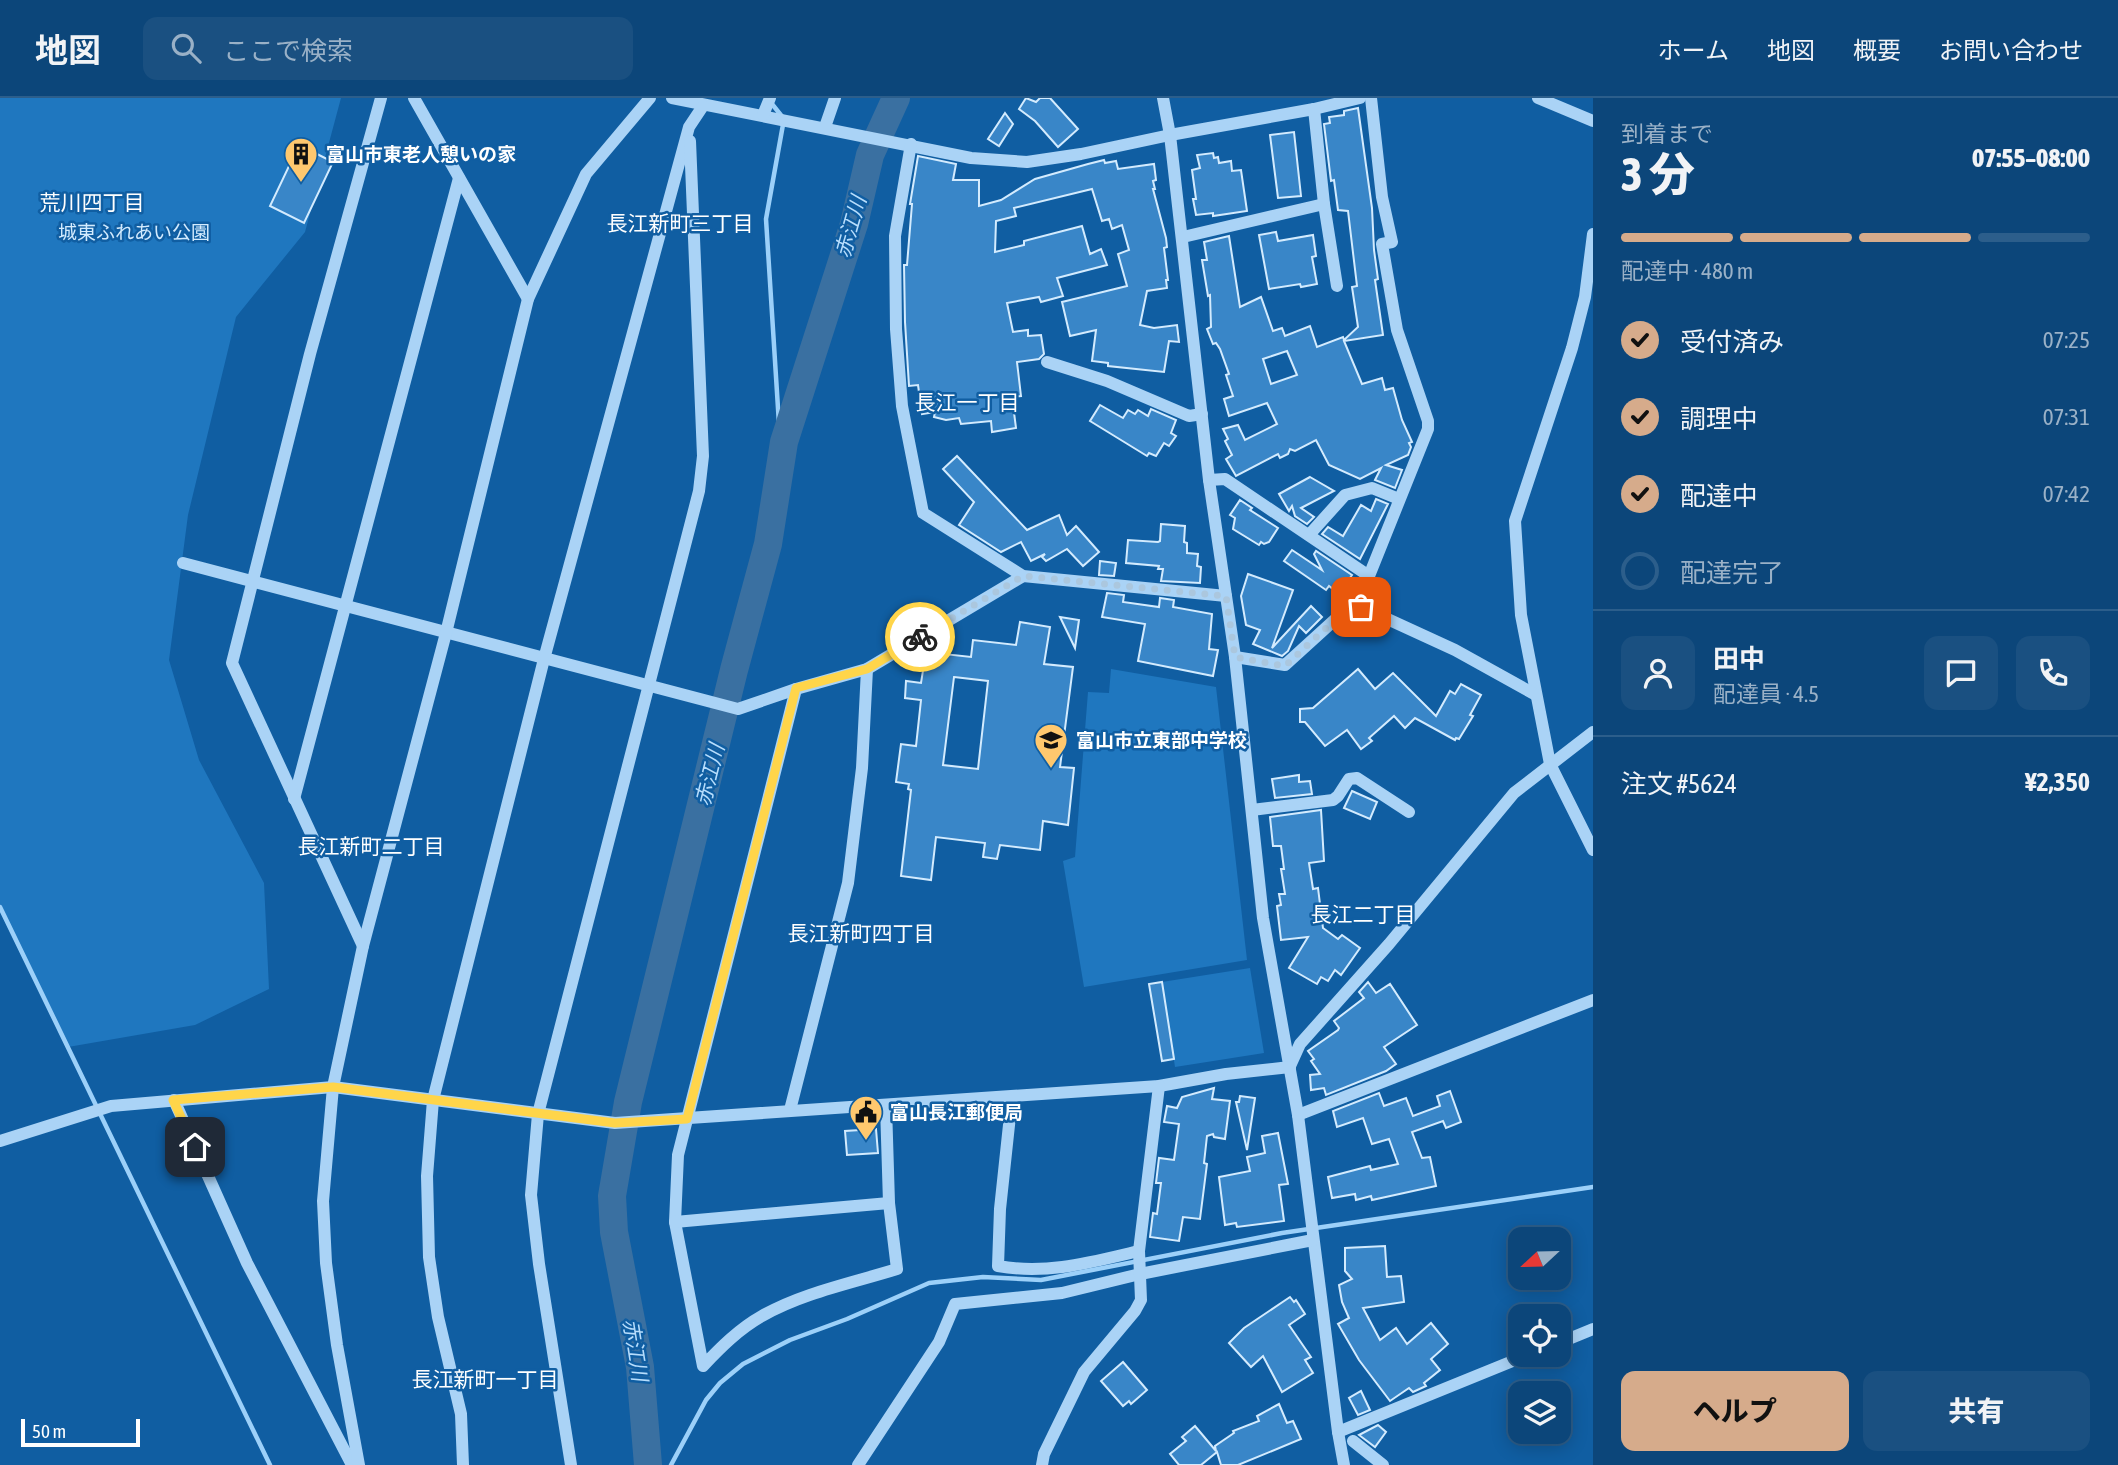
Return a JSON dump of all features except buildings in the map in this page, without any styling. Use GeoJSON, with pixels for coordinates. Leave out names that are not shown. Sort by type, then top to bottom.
{"type":"FeatureCollection","features":[{"type":"Feature","properties":{"kind":"street"},"geometry":{"type":"LineString","coordinates":[[363,946],[232,663],[310,354],[381,98]]}},
{"type":"Feature","properties":{"kind":"street"},"geometry":{"type":"LineString","coordinates":[[414,98],[528,299]]}},
{"type":"Feature","properties":{"kind":"street"},"geometry":{"type":"LineString","coordinates":[[359,1465],[337,1345],[326,1263],[323,1201],[333,1087],[363,946],[446,633],[528,299],[586,174],[650,98]]}},
{"type":"Feature","properties":{"kind":"street"},"geometry":{"type":"LineString","coordinates":[[672,98],[971,158],[1027,162],[1080,154],[1360,98]]}},
{"type":"Feature","properties":{"kind":"street"},"geometry":{"type":"LineString","coordinates":[[763,115],[770,98]]}},
{"type":"Feature","properties":{"kind":"street"},"geometry":{"type":"LineString","coordinates":[[825,127],[835,98]]}},
{"type":"Feature","properties":{"kind":"street"},"geometry":{"type":"LineString","coordinates":[[1163,98],[1170,135],[1209,480],[1235,657],[1263,918],[1298,1115],[1338,1433],[1345,1465]]}},
{"type":"Feature","properties":{"kind":"street"},"geometry":{"type":"LineString","coordinates":[[1361,607],[1369,576],[1429,421],[1395,317],[1382,244],[1392,242],[1382,197],[1371,98]]}},
{"type":"Feature","properties":{"kind":"street"},"geometry":{"type":"LineString","coordinates":[[1538,98],[1593,121]]}},
{"type":"Feature","properties":{"kind":"street"},"geometry":{"type":"LineString","coordinates":[[463,1465],[461,1413],[438,1317],[429,1257],[427,1176],[433,1100],[544,659],[689,127],[703,106]]}},
{"type":"Feature","properties":{"kind":"street"},"geometry":{"type":"LineString","coordinates":[[1314,109],[1324,204],[1337,286]]}},
{"type":"Feature","properties":{"kind":"street"},"geometry":{"type":"LineString","coordinates":[[570,1465],[531,1195],[538,1114],[699,491],[703,456],[689,127]]}},
{"type":"Feature","properties":{"kind":"street"},"geometry":{"type":"LineString","coordinates":[[911,144],[895,236],[896,329],[902,406],[923,513],[1023,576],[1226,596]]}},
{"type":"Feature","properties":{"kind":"street"},"geometry":{"type":"LineString","coordinates":[[294,799],[459,178]]}},
{"type":"Feature","properties":{"kind":"street"},"geometry":{"type":"LineString","coordinates":[[1182,237],[1324,204]]}},
{"type":"Feature","properties":{"kind":"street"},"geometry":{"type":"LineString","coordinates":[[1593,234],[1585,297],[1572,348],[1515,521],[1521,615],[1549,764],[1593,850]]}},
{"type":"Feature","properties":{"kind":"street"},"geometry":{"type":"LineString","coordinates":[[1047,362],[1107,381],[1189,416],[1202,415]]}},
{"type":"Feature","properties":{"kind":"street"},"geometry":{"type":"LineString","coordinates":[[1209,480],[1225,479],[1369,576]]}},
{"type":"Feature","properties":{"kind":"street"},"geometry":{"type":"LineString","coordinates":[[1310,535],[1345,495],[1372,488],[1399,499]]}},
{"type":"Feature","properties":{"kind":"street"},"geometry":{"type":"LineString","coordinates":[[183,563],[738,709],[796,688],[867,669],[1023,576]]}},
{"type":"Feature","properties":{"kind":"street"},"geometry":{"type":"LineString","coordinates":[[1235,657],[1285,666],[1351,605],[1361,607],[1455,650],[1536,695]]}},
{"type":"Feature","properties":{"kind":"street"},"geometry":{"type":"LineString","coordinates":[[790,1110],[848,883],[862,768],[867,669]]}},
{"type":"Feature","properties":{"kind":"street"},"geometry":{"type":"LineString","coordinates":[[796,688],[678,1155],[675,1222],[703,1366],[732,1337],[763,1315],[806,1297],[897,1269],[889,1203],[886,1106]]}},
{"type":"Feature","properties":{"kind":"street"},"geometry":{"type":"LineString","coordinates":[[1290,1067],[1300,1044],[1389,944],[1514,793],[1593,732]]}},
{"type":"Feature","properties":{"kind":"street"},"geometry":{"type":"LineString","coordinates":[[1252,810],[1333,800],[1349,779],[1357,778],[1409,813]]}},
{"type":"Feature","properties":{"kind":"street"},"geometry":{"type":"LineString","coordinates":[[1298,1115],[1593,1000]]}},
{"type":"Feature","properties":{"kind":"street"},"geometry":{"type":"LineString","coordinates":[[0,1141],[111,1106],[333,1087],[615,1123],[1159,1086],[1226,1074],[1290,1067]]}},
{"type":"Feature","properties":{"kind":"street"},"geometry":{"type":"LineString","coordinates":[[1042,1465],[1044,1454],[1084,1373],[1141,1300],[1139,1251],[1159,1086]]}},
{"type":"Feature","properties":{"kind":"street"},"geometry":{"type":"LineString","coordinates":[[1012,1097],[1000,1209],[998,1266],[1023,1271],[1058,1269],[1139,1251]]}},
{"type":"Feature","properties":{"kind":"street"},"geometry":{"type":"LineString","coordinates":[[173,1100],[247,1263],[352,1465]]}},
{"type":"Feature","properties":{"kind":"street"},"geometry":{"type":"LineString","coordinates":[[675,1222],[889,1203]]}},
{"type":"Feature","properties":{"kind":"street"},"geometry":{"type":"LineString","coordinates":[[858,1465],[939,1342],[955,1304],[1062,1293],[1140,1274],[1313,1240]]}},
{"type":"Feature","properties":{"kind":"street"},"geometry":{"type":"LineString","coordinates":[[1571,1338],[1593,1329]]}},
{"type":"Feature","properties":{"kind":"street"},"geometry":{"type":"LineString","coordinates":[[1338,1433],[1508,1363]]}},
{"type":"Feature","properties":{"kind":"street"},"geometry":{"type":"LineString","coordinates":[[1353,1441],[1383,1465]]}},
{"type":"Feature","properties":{"kind":"green space","name":"城東ふれあい公園"},"geometry":{"type":"Polygon","coordinates":[[[0,98],[341,98],[305,232],[236,317],[188,515],[169,660],[199,760],[264,883],[269,989],[195,1025],[68,1047],[0,904],[0,98]]]}},
{"type":"Feature","properties":{"kind":"green space"},"geometry":{"type":"Polygon","coordinates":[[[1111,669],[1216,687],[1247,960],[1084,987],[1063,861],[1075,857],[1088,692],[1109,693],[1111,669]]]}},
{"type":"Feature","properties":{"kind":"green space"},"geometry":{"type":"Polygon","coordinates":[[[1250,968],[1264,1053],[1175,1067],[1162,982],[1250,968]]]}},
{"type":"Feature","properties":{"kind":"waterway","name":"赤江川"},"geometry":{"type":"LineString","coordinates":[[648,1465],[640,1367],[614,1232],[612,1196],[628,1102],[734,670],[768,544],[784,442],[854,224],[870,155],[896,98]]}},
{"type":"Feature","properties":{"kind":"waterway"},"geometry":{"type":"LineString","coordinates":[[772,104],[784,119],[766,219],[779,424],[784,442]]}},
{"type":"Feature","properties":{"kind":"waterway"},"geometry":{"type":"LineString","coordinates":[[0,907],[270,1465]]}},
{"type":"Feature","properties":{"kind":"waterway"},"geometry":{"type":"LineString","coordinates":[[671,1465],[706,1400],[720,1383],[743,1364],[790,1340],[847,1319],[929,1283],[983,1277],[1041,1280],[1282,1233],[1593,1187]]}},
{"type":"Feature","properties":{"kind":"way so far"},"geometry":{"type":"LineString","coordinates":[[920,637],[1023,576],[1226,596],[1235,657],[1285,666],[1351,605],[1361,607]]}},
{"type":"Feature","properties":{"kind":"place","name":"富山市東老人憩いの家"},"geometry":{"type":"Point","coordinates":[301,184]}},
{"type":"Feature","properties":{"kind":"place","name":"富山市立東部中学校"},"geometry":{"type":"Point","coordinates":[1051,770]}},
{"type":"Feature","properties":{"kind":"place","name":"富山長江郵便局"},"geometry":{"type":"Point","coordinates":[866,1142]}},
{"type":"Feature","properties":{"kind":"district","name":"荒川四丁目"},"geometry":{"type":"Point","coordinates":[92,203]}},
{"type":"Feature","properties":{"kind":"district","name":"長江新町三丁目"},"geometry":{"type":"Point","coordinates":[680,224]}},
{"type":"Feature","properties":{"kind":"district","name":"長江一丁目"},"geometry":{"type":"Point","coordinates":[967,403]}},
{"type":"Feature","properties":{"kind":"district","name":"長江新町二丁目"},"geometry":{"type":"Point","coordinates":[371,847]}},
{"type":"Feature","properties":{"kind":"district","name":"長江二丁目"},"geometry":{"type":"Point","coordinates":[1363,915]}},
{"type":"Feature","properties":{"kind":"district","name":"長江新町四丁目"},"geometry":{"type":"Point","coordinates":[861,934]}},
{"type":"Feature","properties":{"kind":"district","name":"長江新町一丁目"},"geometry":{"type":"Point","coordinates":[485,1380]}},
{"type":"Feature","properties":{"kind":"route"},"geometry":{"type":"LineString","coordinates":[[195,1147],[173,1100],[333,1087],[615,1123],[687,1119],[796,688],[867,669],[920,637]]}}]}
